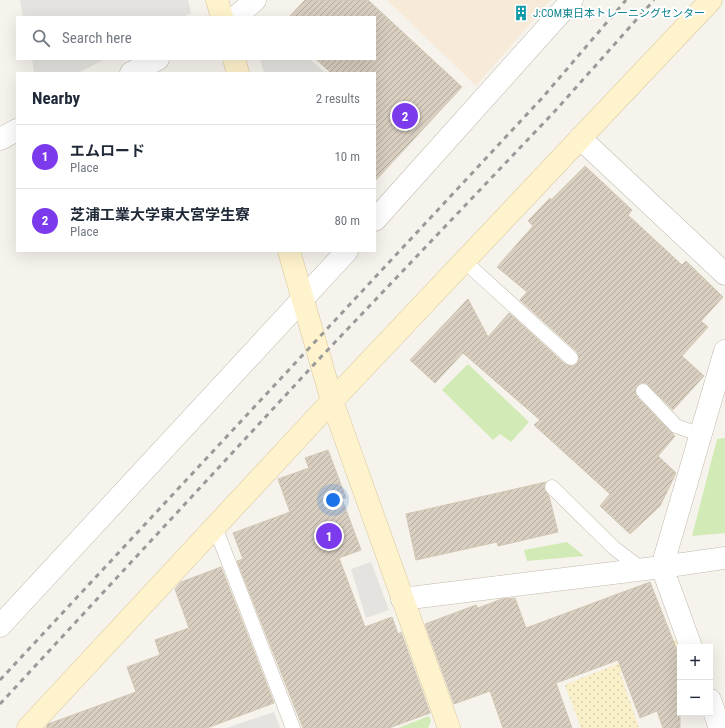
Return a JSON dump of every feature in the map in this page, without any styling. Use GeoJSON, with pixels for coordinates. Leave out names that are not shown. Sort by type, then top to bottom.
{"type":"FeatureCollection","features":[{"type":"Feature","properties":{"kind":"street"},"geometry":{"type":"LineString","coordinates":[[217,0],[222,16]]}},
{"type":"Feature","properties":{"kind":"street"},"geometry":{"type":"LineString","coordinates":[[237,16],[255,0]]}},
{"type":"Feature","properties":{"kind":"street"},"geometry":{"type":"LineString","coordinates":[[376,219],[572,0]]}},
{"type":"Feature","properties":{"kind":"street"},"geometry":{"type":"LineString","coordinates":[[28,728],[332,401],[711,0]]}},
{"type":"Feature","properties":{"kind":"street"},"geometry":{"type":"LineString","coordinates":[[133,72],[156,60]]}},
{"type":"Feature","properties":{"kind":"street"},"geometry":{"type":"LineString","coordinates":[[234,60],[238,72]]}},
{"type":"Feature","properties":{"kind":"street"},"geometry":{"type":"LineString","coordinates":[[0,139],[16,131]]}},
{"type":"Feature","properties":{"kind":"street"},"geometry":{"type":"LineString","coordinates":[[580,138],[725,274]]}},
{"type":"Feature","properties":{"kind":"street"},"geometry":{"type":"LineString","coordinates":[[289,252],[332,401],[449,728]]}},
{"type":"Feature","properties":{"kind":"street"},"geometry":{"type":"LineString","coordinates":[[0,626],[346,252]]}},
{"type":"Feature","properties":{"kind":"street"},"geometry":{"type":"LineString","coordinates":[[690,644],[653,568],[701,435],[725,352]]}},
{"type":"Feature","properties":{"kind":"street"},"geometry":{"type":"LineString","coordinates":[[402,599],[725,558]]}},
{"type":"Feature","properties":{"kind":"street"},"geometry":{"type":"LineString","coordinates":[[713,708],[720,728]]}},
{"type":"Feature","properties":{"kind":"lane"},"geometry":{"type":"LineString","coordinates":[[464,261],[571,358]]}},
{"type":"Feature","properties":{"kind":"lane"},"geometry":{"type":"LineString","coordinates":[[643,391],[676,426],[701,435]]}},
{"type":"Feature","properties":{"kind":"lane"},"geometry":{"type":"LineString","coordinates":[[552,487],[614,548],[653,568]]}},
{"type":"Feature","properties":{"kind":"lane"},"geometry":{"type":"LineString","coordinates":[[215,527],[293,728]]}},
{"type":"Feature","properties":{"kind":"shaded area"},"geometry":{"type":"Polygon","coordinates":[[[20,0],[188,0],[191,13],[185,16],[23,16],[20,0]]]}},
{"type":"Feature","properties":{"kind":"shaded area"},"geometry":{"type":"Polygon","coordinates":[[[387,0],[551,0],[476,86],[387,0]]]}},
{"type":"Feature","properties":{"kind":"shaded area"},"geometry":{"type":"Polygon","coordinates":[[[32,60],[103,60],[80,72],[34,72],[32,60]]]}},
{"type":"Feature","properties":{"kind":"shaded area"},"geometry":{"type":"Polygon","coordinates":[[[260,60],[311,60],[324,72],[264,72],[260,60]]]}},
{"type":"Feature","properties":{"kind":"shaded area"},"geometry":{"type":"Polygon","coordinates":[[[371,562],[389,610],[366,618],[351,569],[371,562]]]}},
{"type":"Feature","properties":{"kind":"shaded area"},"geometry":{"type":"Polygon","coordinates":[[[274,712],[280,728],[226,728],[274,712]]]}},
{"type":"Feature","properties":{"kind":"sand"},"geometry":{"type":"Polygon","coordinates":[[[676,640],[678,644],[677,649],[620,672],[639,728],[581,728],[565,685],[676,640]]]}},
{"type":"Feature","properties":{"kind":"green space"},"geometry":{"type":"Polygon","coordinates":[[[468,364],[529,422],[511,442],[500,434],[493,440],[442,390],[468,364]]]}},
{"type":"Feature","properties":{"kind":"green space"},"geometry":{"type":"Polygon","coordinates":[[[725,438],[725,533],[692,536],[717,439],[725,438]]]}},
{"type":"Feature","properties":{"kind":"green space"},"geometry":{"type":"Polygon","coordinates":[[[567,542],[584,556],[527,561],[524,550],[567,542]]]}},
{"type":"Feature","properties":{"kind":"green space"},"geometry":{"type":"Polygon","coordinates":[[[429,716],[431,721],[428,728],[398,728],[429,716]]]}},
{"type":"Feature","properties":{"kind":"building"},"geometry":{"type":"Polygon","coordinates":[[[305,0],[368,0],[462,87],[376,180],[376,72],[330,72],[317,60],[376,60],[376,16],[290,16],[305,0]]]}},
{"type":"Feature","properties":{"kind":"building"},"geometry":{"type":"Polygon","coordinates":[[[585,166],[632,210],[628,215],[682,265],[686,261],[723,297],[701,321],[708,327],[682,356],[704,376],[673,410],[646,383],[641,383],[635,388],[637,397],[675,436],[658,456],[676,473],[660,506],[630,534],[600,506],[610,494],[534,425],[540,420],[463,353],[435,383],[410,360],[468,299],[488,337],[509,313],[565,364],[573,366],[578,363],[579,359],[577,352],[520,300],[527,292],[497,267],[533,226],[528,221],[550,198],[551,200],[585,166]]]}},
{"type":"Feature","properties":{"kind":"building"},"geometry":{"type":"Polygon","coordinates":[[[328,450],[346,498],[342,499],[361,550],[339,558],[365,627],[392,617],[398,634],[401,632],[430,713],[389,728],[303,728],[237,561],[243,559],[233,533],[290,512],[278,479],[309,468],[305,458],[328,450]]]}},
{"type":"Feature","properties":{"kind":"building"},"geometry":{"type":"Polygon","coordinates":[[[546,482],[544,489],[549,496],[558,532],[498,546],[497,542],[416,560],[406,514],[546,482]]]}},
{"type":"Feature","properties":{"kind":"building"},"geometry":{"type":"Polygon","coordinates":[[[221,567],[274,703],[207,728],[46,728],[48,724],[136,692],[127,667],[160,655],[155,640],[189,628],[175,589],[181,582],[221,567]]]}},
{"type":"Feature","properties":{"kind":"building"},"geometry":{"type":"Polygon","coordinates":[[[650,582],[677,650],[677,716],[680,716],[680,728],[663,728],[657,711],[640,718],[618,660],[556,683],[572,728],[503,728],[490,691],[454,704],[425,624],[476,605],[478,608],[502,599],[515,598],[526,628],[650,582]]]}},
{"type":"Feature","properties":{"kind":"railway"},"geometry":{"type":"LineString","coordinates":[[0,680],[543,97],[626,0]]}},
{"type":"Feature","properties":{"kind":"railway"},"geometry":{"type":"LineString","coordinates":[[0,704],[320,358],[555,111],[654,0]]}},
{"type":"Feature","properties":{"kind":"place","name":"J:COM東日本トレーニングセンター"},"geometry":{"type":"Point","coordinates":[521,13]}},
{"type":"Feature","properties":{"kind":"place","name":"芝浦工業大学東大宮学生寮"},"geometry":{"type":"Point","coordinates":[405,116]}},
{"type":"Feature","properties":{"kind":"place","name":"エムロード"},"geometry":{"type":"Point","coordinates":[329,536]}}]}
